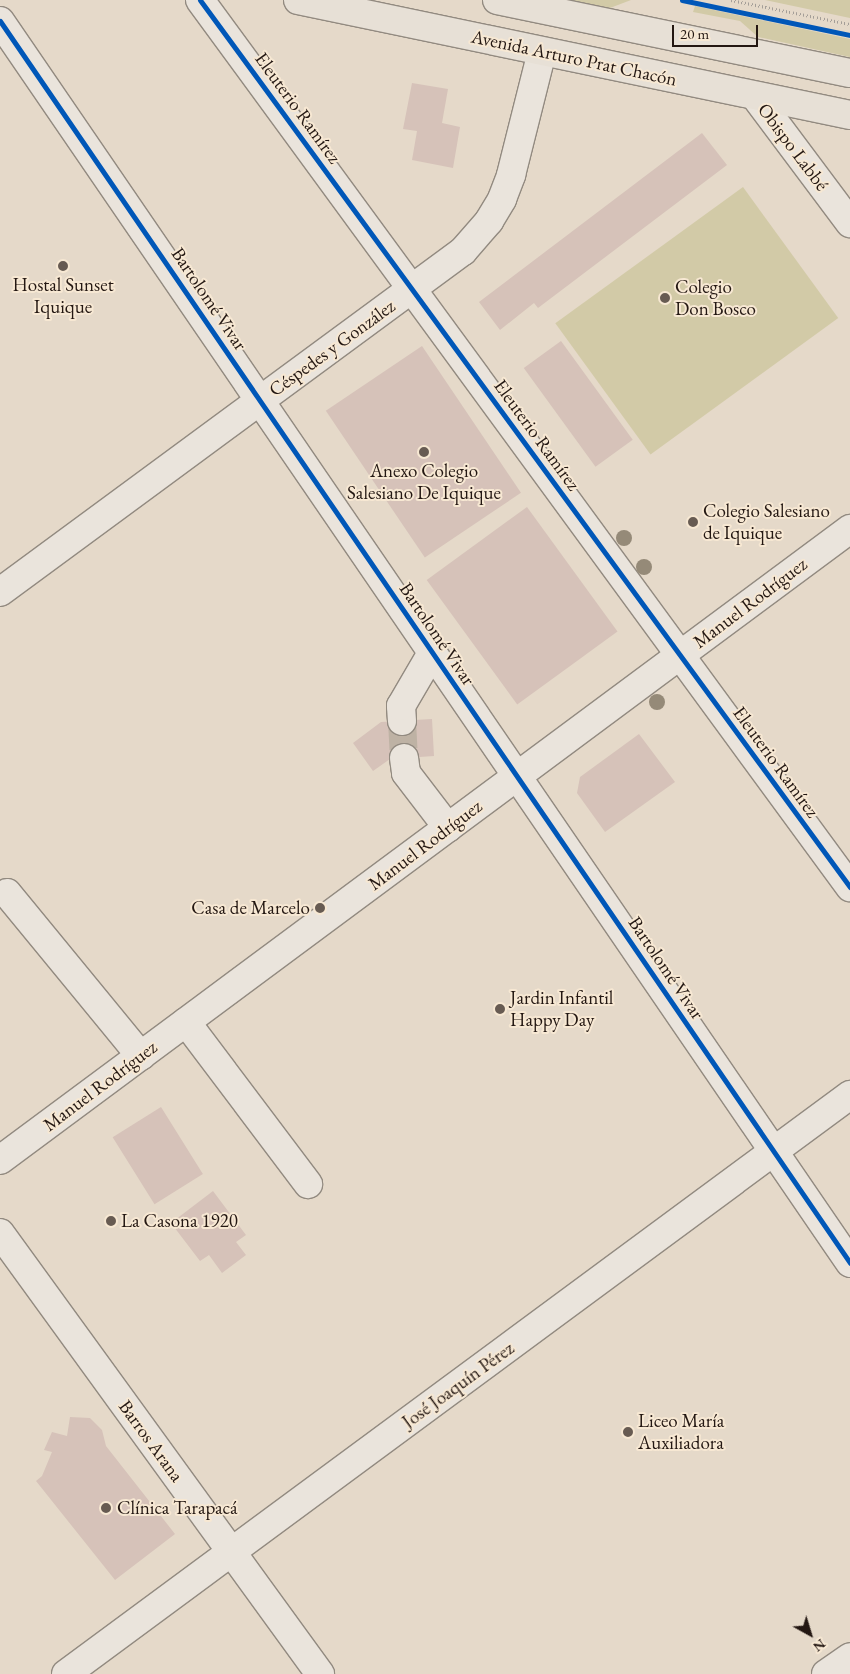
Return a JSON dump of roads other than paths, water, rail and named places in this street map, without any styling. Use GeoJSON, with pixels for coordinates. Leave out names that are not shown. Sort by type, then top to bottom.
{"type":"FeatureCollection","features":[{"type":"Feature","properties":{"kind":"main road","name":"Avenida Arturo Prat Chacón"},"geometry":{"type":"LineString","coordinates":[[298,0],[850,115]]}},
{"type":"Feature","properties":{"kind":"main road"},"geometry":{"type":"LineString","coordinates":[[496,0],[850,73]]}},
{"type":"Feature","properties":{"kind":"main road"},"geometry":{"type":"LineString","coordinates":[[542,52],[563,31],[585,17]]}},
{"type":"Feature","properties":{"kind":"street","name":"Eleuterio Ramírez"},"geometry":{"type":"LineString","coordinates":[[200,0],[850,887]]}},
{"type":"Feature","properties":{"kind":"street","name":"Bartolomé Vivar"},"geometry":{"type":"LineString","coordinates":[[0,20],[850,1263]]}},
{"type":"Feature","properties":{"kind":"street","name":"Céspedes y González"},"geometry":{"type":"LineString","coordinates":[[0,592],[463,251],[488,222],[502,199],[512,175],[542,52]]}},
{"type":"Feature","properties":{"kind":"street","name":"Obispo Labbé"},"geometry":{"type":"LineString","coordinates":[[754,96],[850,223]]}},
{"type":"Feature","properties":{"kind":"street","name":"Manuel Rodríguez"},"geometry":{"type":"LineString","coordinates":[[0,1160],[850,529]]}},
{"type":"Feature","properties":{"kind":"street"},"geometry":{"type":"LineString","coordinates":[[402,721],[401,706],[432,653]]}},
{"type":"Feature","properties":{"kind":"street"},"geometry":{"type":"LineString","coordinates":[[404,758],[406,773],[448,828]]}},
{"type":"Feature","properties":{"kind":"street"},"geometry":{"type":"LineString","coordinates":[[7,894],[141,1056]]}},
{"type":"Feature","properties":{"kind":"street"},"geometry":{"type":"LineString","coordinates":[[186,1022],[308,1184]]}},
{"type":"Feature","properties":{"kind":"street","name":"José Joaquín Pérez"},"geometry":{"type":"LineString","coordinates":[[66,1674],[850,1095]]}},
{"type":"Feature","properties":{"kind":"street","name":"Barros Arana"},"geometry":{"type":"LineString","coordinates":[[0,1233],[320,1674]]}},
{"type":"Feature","properties":{"kind":"street"},"geometry":{"type":"LineString","coordinates":[[826,1674],[850,1657]]}},
{"type":"Feature","properties":{"kind":"tunnel"},"geometry":{"type":"LineString","coordinates":[[402,721],[404,758]]}},
{"type":"Feature","properties":{"kind":"place","name":"Hostal Sunset Iquique"},"geometry":{"type":"Point","coordinates":[63,266]}},
{"type":"Feature","properties":{"kind":"place","name":"Colegio Don Bosco"},"geometry":{"type":"Point","coordinates":[665,298]}},
{"type":"Feature","properties":{"kind":"place","name":"Anexo Colegio Salesiano De Iquique"},"geometry":{"type":"Point","coordinates":[424,452]}},
{"type":"Feature","properties":{"kind":"place","name":"Colegio Salesiano de Iquique"},"geometry":{"type":"Point","coordinates":[693,522]}},
{"type":"Feature","properties":{"kind":"place","name":"Casa de Marcelo"},"geometry":{"type":"Point","coordinates":[320,908]}},
{"type":"Feature","properties":{"kind":"place","name":"Jardin Infantil Happy Day"},"geometry":{"type":"Point","coordinates":[500,1009]}},
{"type":"Feature","properties":{"kind":"place","name":"La Casona 1920"},"geometry":{"type":"Point","coordinates":[111,1221]}},
{"type":"Feature","properties":{"kind":"place","name":"Liceo María Auxiliadora"},"geometry":{"type":"Point","coordinates":[628,1432]}},
{"type":"Feature","properties":{"kind":"place","name":"Clínica Tarapacá"},"geometry":{"type":"Point","coordinates":[106,1508]}}]}
